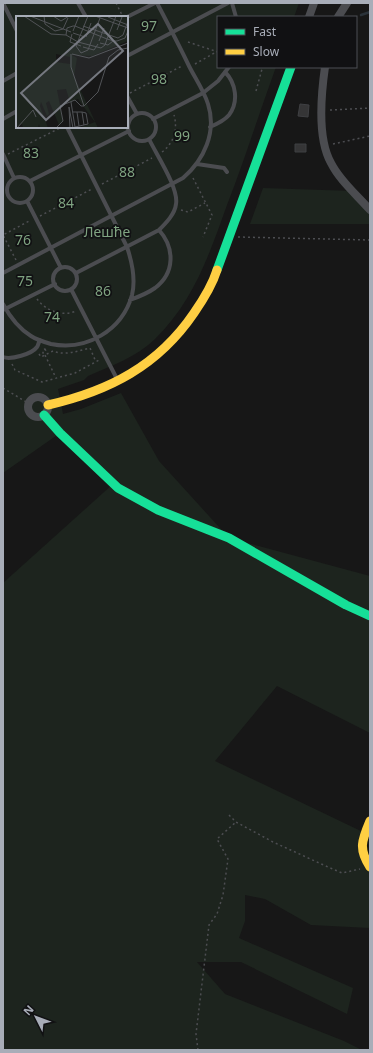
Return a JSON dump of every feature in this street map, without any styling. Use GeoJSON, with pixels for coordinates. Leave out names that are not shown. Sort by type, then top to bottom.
{"type":"FeatureCollection","features":[{"type":"Feature","properties":{"kind":"street"},"geometry":{"type":"LineString","coordinates":[[309,16],[314,3]]}},
{"type":"Feature","properties":{"kind":"street"},"geometry":{"type":"LineString","coordinates":[[339,16],[347,3]]}},
{"type":"Feature","properties":{"kind":"street"},"geometry":{"type":"LineString","coordinates":[[48,405],[88,395],[118,382],[162,351],[187,323],[213,282],[291,68]]}},
{"type":"Feature","properties":{"kind":"street"},"geometry":{"type":"LineString","coordinates":[[326,68],[321,131],[323,146],[331,164],[370,210]]}},
{"type":"Feature","properties":{"kind":"street"},"geometry":{"type":"LineString","coordinates":[[41,397],[48,405],[44,415],[38,417],[30,414],[28,408],[28,403],[33,398],[41,397]]}},
{"type":"Feature","properties":{"kind":"street"},"geometry":{"type":"LineString","coordinates":[[44,415],[60,433],[118,488],[158,510],[229,538],[346,605],[370,616]]}},
{"type":"Feature","properties":{"kind":"street"},"geometry":{"type":"LineString","coordinates":[[370,821],[361,845],[364,858],[370,867]]}},
{"type":"Feature","properties":{"kind":"lane"},"geometry":{"type":"LineString","coordinates":[[3,3],[16,29]]}},
{"type":"Feature","properties":{"kind":"lane"},"geometry":{"type":"LineString","coordinates":[[78,3],[85,16]]}},
{"type":"Feature","properties":{"kind":"lane"},"geometry":{"type":"LineString","coordinates":[[3,273],[173,185],[183,178],[197,164],[207,145],[210,127],[208,105],[189,65],[156,3],[128,17]]}},
{"type":"Feature","properties":{"kind":"lane"},"geometry":{"type":"LineString","coordinates":[[128,55],[228,3]]}},
{"type":"Feature","properties":{"kind":"lane"},"geometry":{"type":"LineString","coordinates":[[232,3],[236,16]]}},
{"type":"Feature","properties":{"kind":"lane"},"geometry":{"type":"LineString","coordinates":[[153,119],[203,93],[218,81],[228,68]]}},
{"type":"Feature","properties":{"kind":"lane"},"geometry":{"type":"LineString","coordinates":[[210,127],[223,121],[229,116],[233,108],[235,91],[233,83],[226,72]]}},
{"type":"Feature","properties":{"kind":"lane"},"geometry":{"type":"LineString","coordinates":[[3,81],[16,74]]}},
{"type":"Feature","properties":{"kind":"lane"},"geometry":{"type":"LineString","coordinates":[[128,97],[137,114]]}},
{"type":"Feature","properties":{"kind":"lane"},"geometry":{"type":"LineString","coordinates":[[3,119],[16,112]]}},
{"type":"Feature","properties":{"kind":"lane"},"geometry":{"type":"LineString","coordinates":[[137,114],[147,114],[155,123],[155,132],[149,139],[137,140],[133,138],[129,131],[129,123],[133,116],[137,114]]}},
{"type":"Feature","properties":{"kind":"lane"},"geometry":{"type":"LineString","coordinates":[[3,304],[4,310],[13,321],[32,337],[61,346],[76,345],[96,339],[116,324],[132,295],[134,275],[127,247],[67,128]]}},
{"type":"Feature","properties":{"kind":"lane"},"geometry":{"type":"LineString","coordinates":[[30,181],[129,131]]}},
{"type":"Feature","properties":{"kind":"lane"},"geometry":{"type":"LineString","coordinates":[[76,273],[160,230],[175,208],[176,200],[173,185],[149,139]]}},
{"type":"Feature","properties":{"kind":"lane"},"geometry":{"type":"LineString","coordinates":[[4,155],[14,178]]}},
{"type":"Feature","properties":{"kind":"lane"},"geometry":{"type":"LineString","coordinates":[[197,164],[224,168],[227,172]]}},
{"type":"Feature","properties":{"kind":"lane"},"geometry":{"type":"LineString","coordinates":[[21,176],[30,181],[33,190],[27,201],[15,202],[5,194],[9,182],[14,178],[21,176]]}},
{"type":"Feature","properties":{"kind":"lane"},"geometry":{"type":"LineString","coordinates":[[27,201],[61,268]]}},
{"type":"Feature","properties":{"kind":"lane"},"geometry":{"type":"LineString","coordinates":[[129,301],[155,288],[163,280],[170,269],[172,256],[168,244],[160,230]]}},
{"type":"Feature","properties":{"kind":"lane"},"geometry":{"type":"LineString","coordinates":[[61,268],[70,268],[76,273],[77,282],[71,289],[63,290],[55,284],[55,273],[61,268]]}},
{"type":"Feature","properties":{"kind":"lane"},"geometry":{"type":"LineString","coordinates":[[4,310],[55,284]]}},
{"type":"Feature","properties":{"kind":"lane"},"geometry":{"type":"LineString","coordinates":[[71,289],[118,382]]}},
{"type":"Feature","properties":{"kind":"lane"},"geometry":{"type":"LineString","coordinates":[[3,358],[10,359],[34,349],[37,347],[40,340]]}},
{"type":"Feature","properties":{"kind":"path"},"geometry":{"type":"LineString","coordinates":[[116,3],[122,16]]}},
{"type":"Feature","properties":{"kind":"path"},"geometry":{"type":"LineString","coordinates":[[188,42],[217,52]]}},
{"type":"Feature","properties":{"kind":"path"},"geometry":{"type":"LineString","coordinates":[[128,95],[217,52]]}},
{"type":"Feature","properties":{"kind":"path"},"geometry":{"type":"LineString","coordinates":[[256,91],[262,68]]}},
{"type":"Feature","properties":{"kind":"path"},"geometry":{"type":"LineString","coordinates":[[322,111],[370,108]]}},
{"type":"Feature","properties":{"kind":"path"},"geometry":{"type":"LineString","coordinates":[[18,265],[3,235],[158,156],[165,150],[174,135],[176,125],[175,115],[171,109]]}},
{"type":"Feature","properties":{"kind":"path"},"geometry":{"type":"LineString","coordinates":[[4,155],[60,128]]}},
{"type":"Feature","properties":{"kind":"path"},"geometry":{"type":"LineString","coordinates":[[323,146],[370,136]]}},
{"type":"Feature","properties":{"kind":"path"},"geometry":{"type":"LineString","coordinates":[[193,178],[212,215],[203,237]]}},
{"type":"Feature","properties":{"kind":"path"},"geometry":{"type":"LineString","coordinates":[[175,208],[188,212],[206,203]]}},
{"type":"Feature","properties":{"kind":"path"},"geometry":{"type":"LineString","coordinates":[[230,236],[370,240]]}},
{"type":"Feature","properties":{"kind":"path"},"geometry":{"type":"LineString","coordinates":[[34,294],[44,306],[54,312],[69,313],[81,310]]}},
{"type":"Feature","properties":{"kind":"path"},"geometry":{"type":"LineString","coordinates":[[45,354],[39,353],[41,357],[53,351],[58,353],[70,353],[90,348],[96,362]]}},
{"type":"Feature","properties":{"kind":"path"},"geometry":{"type":"LineString","coordinates":[[45,354],[56,378]]}},
{"type":"Feature","properties":{"kind":"path"},"geometry":{"type":"LineString","coordinates":[[10,359],[15,370],[42,382],[75,373],[106,357]]}},
{"type":"Feature","properties":{"kind":"path"},"geometry":{"type":"LineString","coordinates":[[3,388],[28,403]]}},
{"type":"Feature","properties":{"kind":"path"},"geometry":{"type":"LineString","coordinates":[[228,815],[236,822],[273,842],[342,873],[370,867]]}},
{"type":"Feature","properties":{"kind":"path"},"geometry":{"type":"LineString","coordinates":[[198,1050],[196,1034],[209,925],[217,914],[223,895],[228,859],[217,839],[236,822]]}},
{"type":"Feature","properties":{"kind":"green space"},"geometry":{"type":"Polygon","coordinates":[[[3,3],[299,3],[294,16],[217,16],[217,68],[276,68],[207,259],[199,277],[180,309],[154,340],[123,361],[88,376],[84,380],[58,389],[63,414],[81,409],[121,393],[159,461],[229,538],[370,576],[370,733],[277,686],[215,761],[365,833],[362,853],[370,867],[370,928],[311,925],[265,899],[245,895],[245,921],[239,938],[353,988],[347,1014],[241,962],[197,962],[225,994],[344,1041],[362,1050],[3,1050],[3,583],[113,484],[60,433],[3,473],[3,3]]]}},
{"type":"Feature","properties":{"kind":"green space"},"geometry":{"type":"Polygon","coordinates":[[[263,188],[353,191],[370,210],[370,224],[250,224],[263,188]]]}},
{"type":"Feature","properties":{"kind":"building"},"geometry":{"type":"Polygon","coordinates":[[[300,104],[309,105],[308,117],[298,116],[300,104]]]}},
{"type":"Feature","properties":{"kind":"building"},"geometry":{"type":"Polygon","coordinates":[[[295,144],[306,144],[306,152],[295,152],[295,144]]]}},
{"type":"Feature","properties":{"kind":"waterway"},"geometry":{"type":"LineString","coordinates":[[361,15],[370,12]]}},
{"type":"Feature","properties":{"kind":"traffic: fast"},"geometry":{"type":"LineString","coordinates":[[217,270],[291,68]]}},
{"type":"Feature","properties":{"kind":"traffic: fast"},"geometry":{"type":"LineString","coordinates":[[44,415],[60,433],[118,488],[158,510],[229,538],[346,605],[370,616]]}},
{"type":"Feature","properties":{"kind":"traffic: slow"},"geometry":{"type":"LineString","coordinates":[[48,405],[112,384],[148,362],[165,348],[180,332],[204,298],[217,270]]}},
{"type":"Feature","properties":{"kind":"traffic: slow"},"geometry":{"type":"LineString","coordinates":[[370,821],[362,844],[366,861],[370,867]]}},
{"type":"Feature","properties":{"kind":"park label","name":"97"},"geometry":{"type":"Point","coordinates":[149,25]}},
{"type":"Feature","properties":{"kind":"park label","name":"98"},"geometry":{"type":"Point","coordinates":[159,78]}},
{"type":"Feature","properties":{"kind":"park label","name":"99"},"geometry":{"type":"Point","coordinates":[182,135]}},
{"type":"Feature","properties":{"kind":"park label","name":"83"},"geometry":{"type":"Point","coordinates":[31,152]}},
{"type":"Feature","properties":{"kind":"park label","name":"88"},"geometry":{"type":"Point","coordinates":[127,171]}},
{"type":"Feature","properties":{"kind":"park label","name":"84"},"geometry":{"type":"Point","coordinates":[66,202]}},
{"type":"Feature","properties":{"kind":"park label","name":"Лешће"},"geometry":{"type":"Point","coordinates":[107,231]}},
{"type":"Feature","properties":{"kind":"park label","name":"76"},"geometry":{"type":"Point","coordinates":[23,239]}},
{"type":"Feature","properties":{"kind":"park label","name":"75"},"geometry":{"type":"Point","coordinates":[25,280]}},
{"type":"Feature","properties":{"kind":"park label","name":"86"},"geometry":{"type":"Point","coordinates":[103,290]}},
{"type":"Feature","properties":{"kind":"park label","name":"74"},"geometry":{"type":"Point","coordinates":[52,316]}}]}
